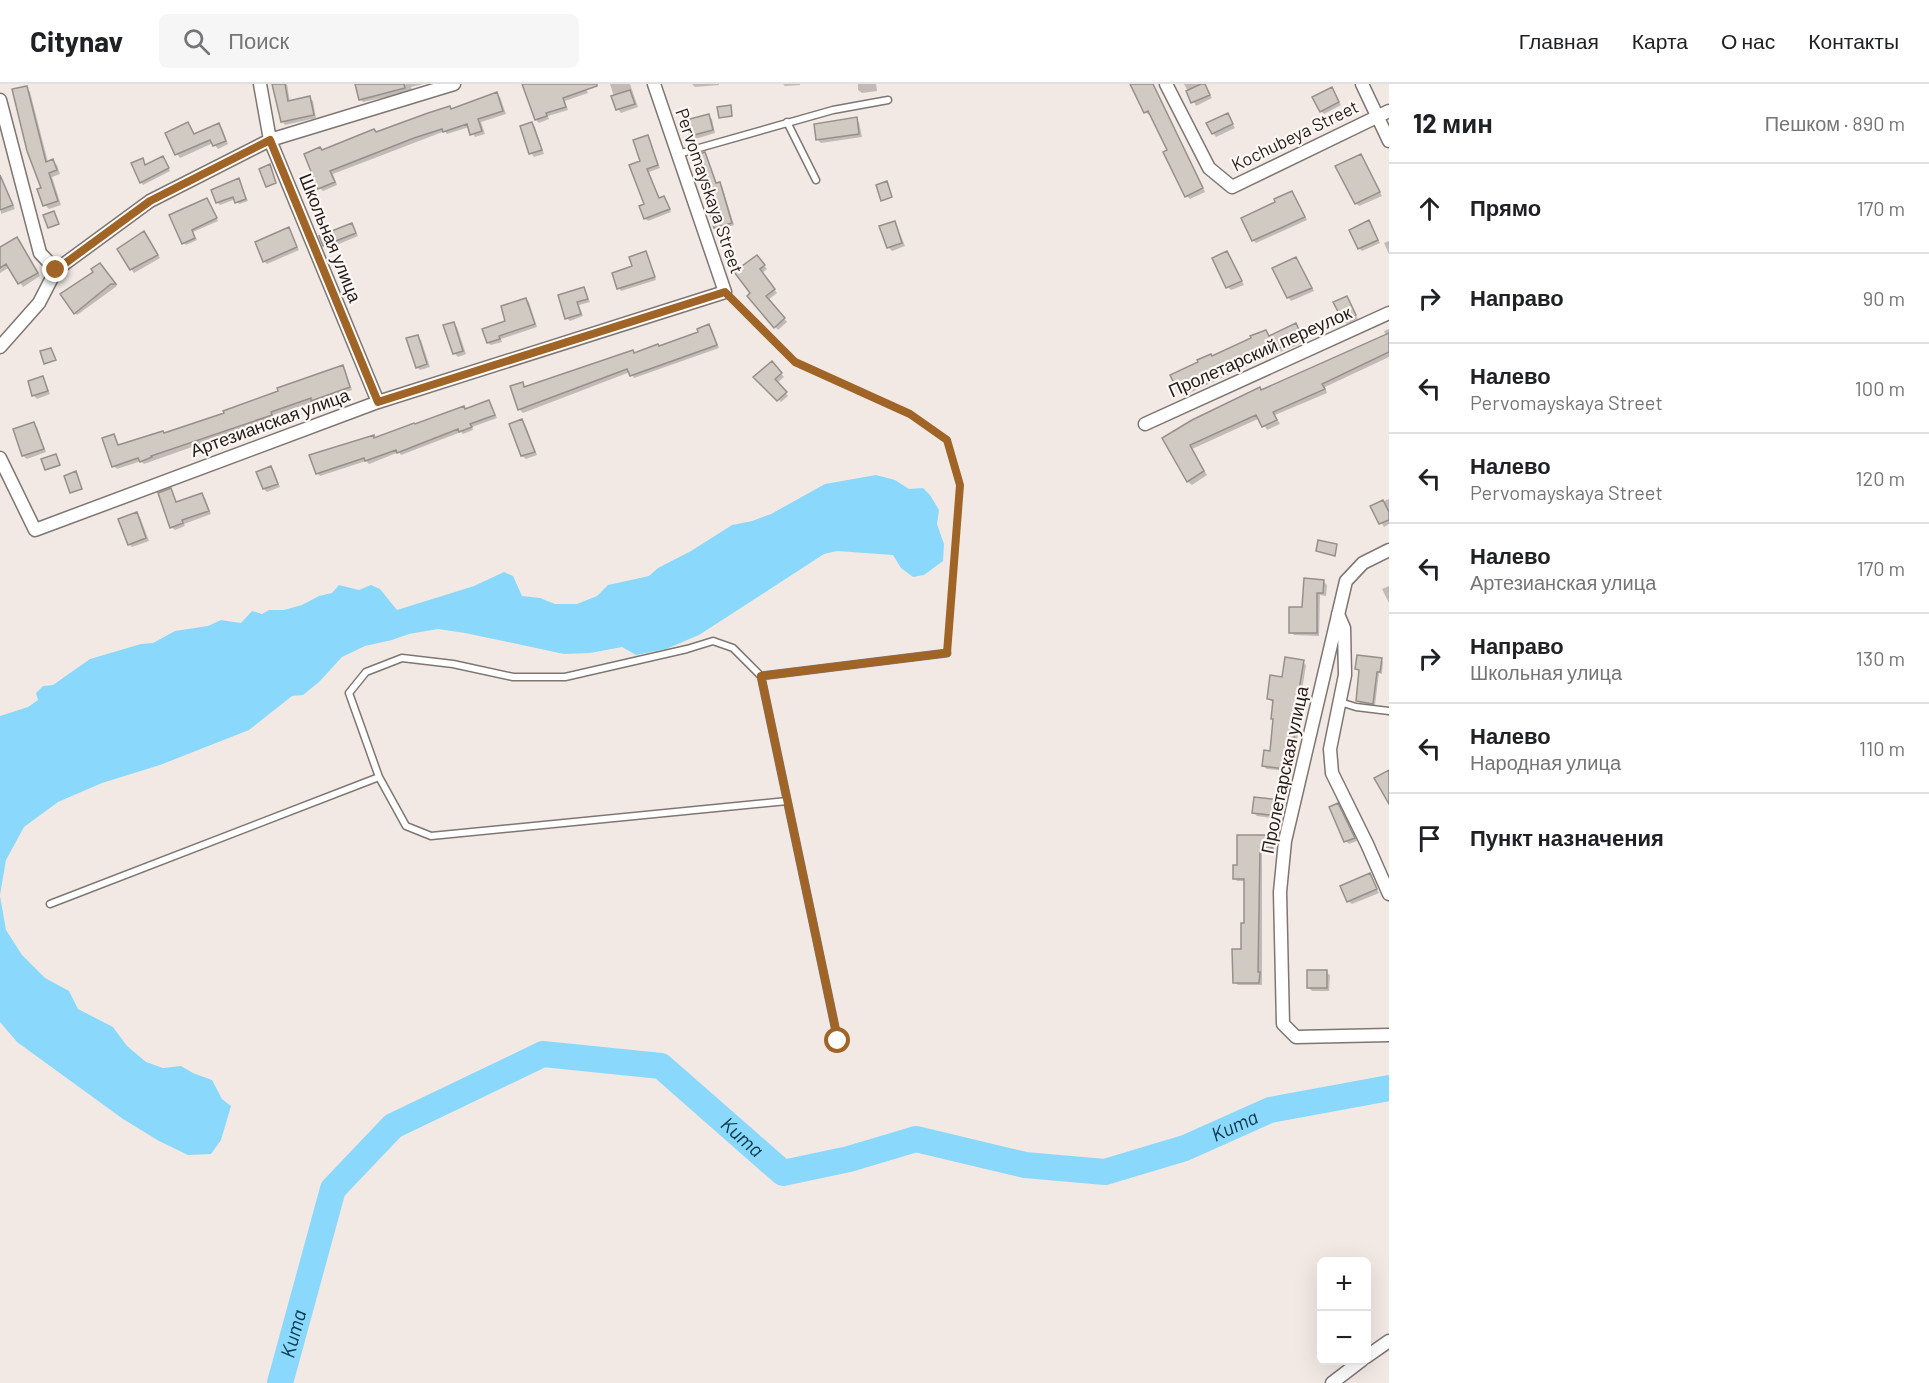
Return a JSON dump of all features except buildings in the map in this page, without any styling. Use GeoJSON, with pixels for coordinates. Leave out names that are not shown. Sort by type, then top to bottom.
{"type":"FeatureCollection","features":[{"type":"Feature","properties":{"kind":"street","name":"Школьная улица"},"geometry":{"type":"LineString","coordinates":[[260,84],[270,140],[378,402]]}},
{"type":"Feature","properties":{"kind":"street"},"geometry":{"type":"LineString","coordinates":[[0,347],[39,303],[56,270],[150,201],[270,140],[453,84]]}},
{"type":"Feature","properties":{"kind":"street","name":"Pervomayskaya Street"},"geometry":{"type":"LineString","coordinates":[[654,84],[725,292]]}},
{"type":"Feature","properties":{"kind":"street","name":"Kochubeya Street"},"geometry":{"type":"LineString","coordinates":[[1166,84],[1209,168],[1232,187],[1389,111]]}},
{"type":"Feature","properties":{"kind":"street"},"geometry":{"type":"LineString","coordinates":[[1362,84],[1389,141]]}},
{"type":"Feature","properties":{"kind":"street"},"geometry":{"type":"LineString","coordinates":[[0,100],[40,253],[56,270]]}},
{"type":"Feature","properties":{"kind":"street","name":"Артезианская улица"},"geometry":{"type":"LineString","coordinates":[[0,458],[35,530],[378,402],[725,292]]}},
{"type":"Feature","properties":{"kind":"street","name":"Пролетарский переулок"},"geometry":{"type":"LineString","coordinates":[[1145,424],[1389,313]]}},
{"type":"Feature","properties":{"kind":"street","name":"Пролетарская улица"},"geometry":{"type":"LineString","coordinates":[[1389,550],[1363,563],[1346,581],[1285,841],[1280,892],[1283,1024],[1296,1037],[1389,1035]]}},
{"type":"Feature","properties":{"kind":"street"},"geometry":{"type":"LineString","coordinates":[[1338,614],[1344,628],[1345,675],[1330,749],[1332,773],[1389,894]]}},
{"type":"Feature","properties":{"kind":"street"},"geometry":{"type":"LineString","coordinates":[[1371,1354],[1389,1341]]}},
{"type":"Feature","properties":{"kind":"street"},"geometry":{"type":"LineString","coordinates":[[1332,1383],[1355,1365]]}},
{"type":"Feature","properties":{"kind":"lane"},"geometry":{"type":"LineString","coordinates":[[678,154],[833,110],[888,100]]}},
{"type":"Feature","properties":{"kind":"lane"},"geometry":{"type":"LineString","coordinates":[[787,122],[816,180]]}},
{"type":"Feature","properties":{"kind":"lane"},"geometry":{"type":"LineString","coordinates":[[787,801],[432,836],[406,826],[379,777],[349,693],[366,672],[402,658],[453,664],[513,677],[565,677],[713,641],[733,648],[761,676],[838,1041]]}},
{"type":"Feature","properties":{"kind":"lane"},"geometry":{"type":"LineString","coordinates":[[761,676],[947,653]]}},
{"type":"Feature","properties":{"kind":"lane"},"geometry":{"type":"LineString","coordinates":[[1340,702],[1356,707],[1389,711]]}},
{"type":"Feature","properties":{"kind":"lane"},"geometry":{"type":"LineString","coordinates":[[50,904],[379,777]]}},
{"type":"Feature","properties":{"kind":"path","name":"Pervomayskaya Street"},"geometry":{"type":"LineString","coordinates":[[725,292],[795,362],[910,414],[947,440],[960,485],[947,653]]}},
{"type":"Feature","properties":{"kind":"water"},"geometry":{"type":"Polygon","coordinates":[[[876,475],[895,480],[909,489],[923,488],[939,510],[937,524],[944,544],[943,561],[924,575],[913,577],[901,568],[893,555],[837,551],[824,554],[699,635],[666,649],[636,655],[622,647],[590,653],[564,654],[438,629],[365,646],[342,657],[319,682],[303,695],[292,696],[249,730],[160,765],[102,783],[58,802],[24,827],[6,860],[0,895],[0,716],[28,707],[38,700],[36,693],[43,686],[53,685],[90,659],[141,644],[153,643],[175,631],[208,626],[221,620],[241,623],[252,611],[262,614],[269,610],[284,610],[302,605],[319,596],[332,593],[339,585],[359,590],[371,585],[380,589],[397,610],[474,586],[504,572],[513,576],[522,596],[540,598],[555,604],[577,604],[597,596],[608,585],[649,576],[658,568],[691,551],[732,525],[771,514],[825,484],[876,475]]]}},
{"type":"Feature","properties":{"kind":"water"},"geometry":{"type":"Polygon","coordinates":[[[0,896],[6,930],[22,955],[45,978],[69,991],[78,1009],[113,1027],[127,1046],[146,1062],[163,1068],[181,1066],[212,1080],[222,1099],[231,1106],[221,1140],[211,1154],[188,1155],[159,1141],[123,1119],[17,1042],[0,1022],[0,896]]]}},
{"type":"Feature","properties":{"kind":"waterway","name":"Kuma"},"geometry":{"type":"LineString","coordinates":[[280,1383],[333,1189],[393,1126],[543,1054],[661,1066],[783,1173],[849,1159],[916,1139],[1025,1165],[1105,1172],[1185,1148],[1270,1110],[1389,1088]]}},
{"type":"Feature","properties":{"kind":"route"},"geometry":{"type":"LineString","coordinates":[[56,270],[150,201],[270,140],[378,402],[725,292],[795,362],[910,414],[947,440],[960,485],[947,653],[761,676],[838,1041]]}}]}
